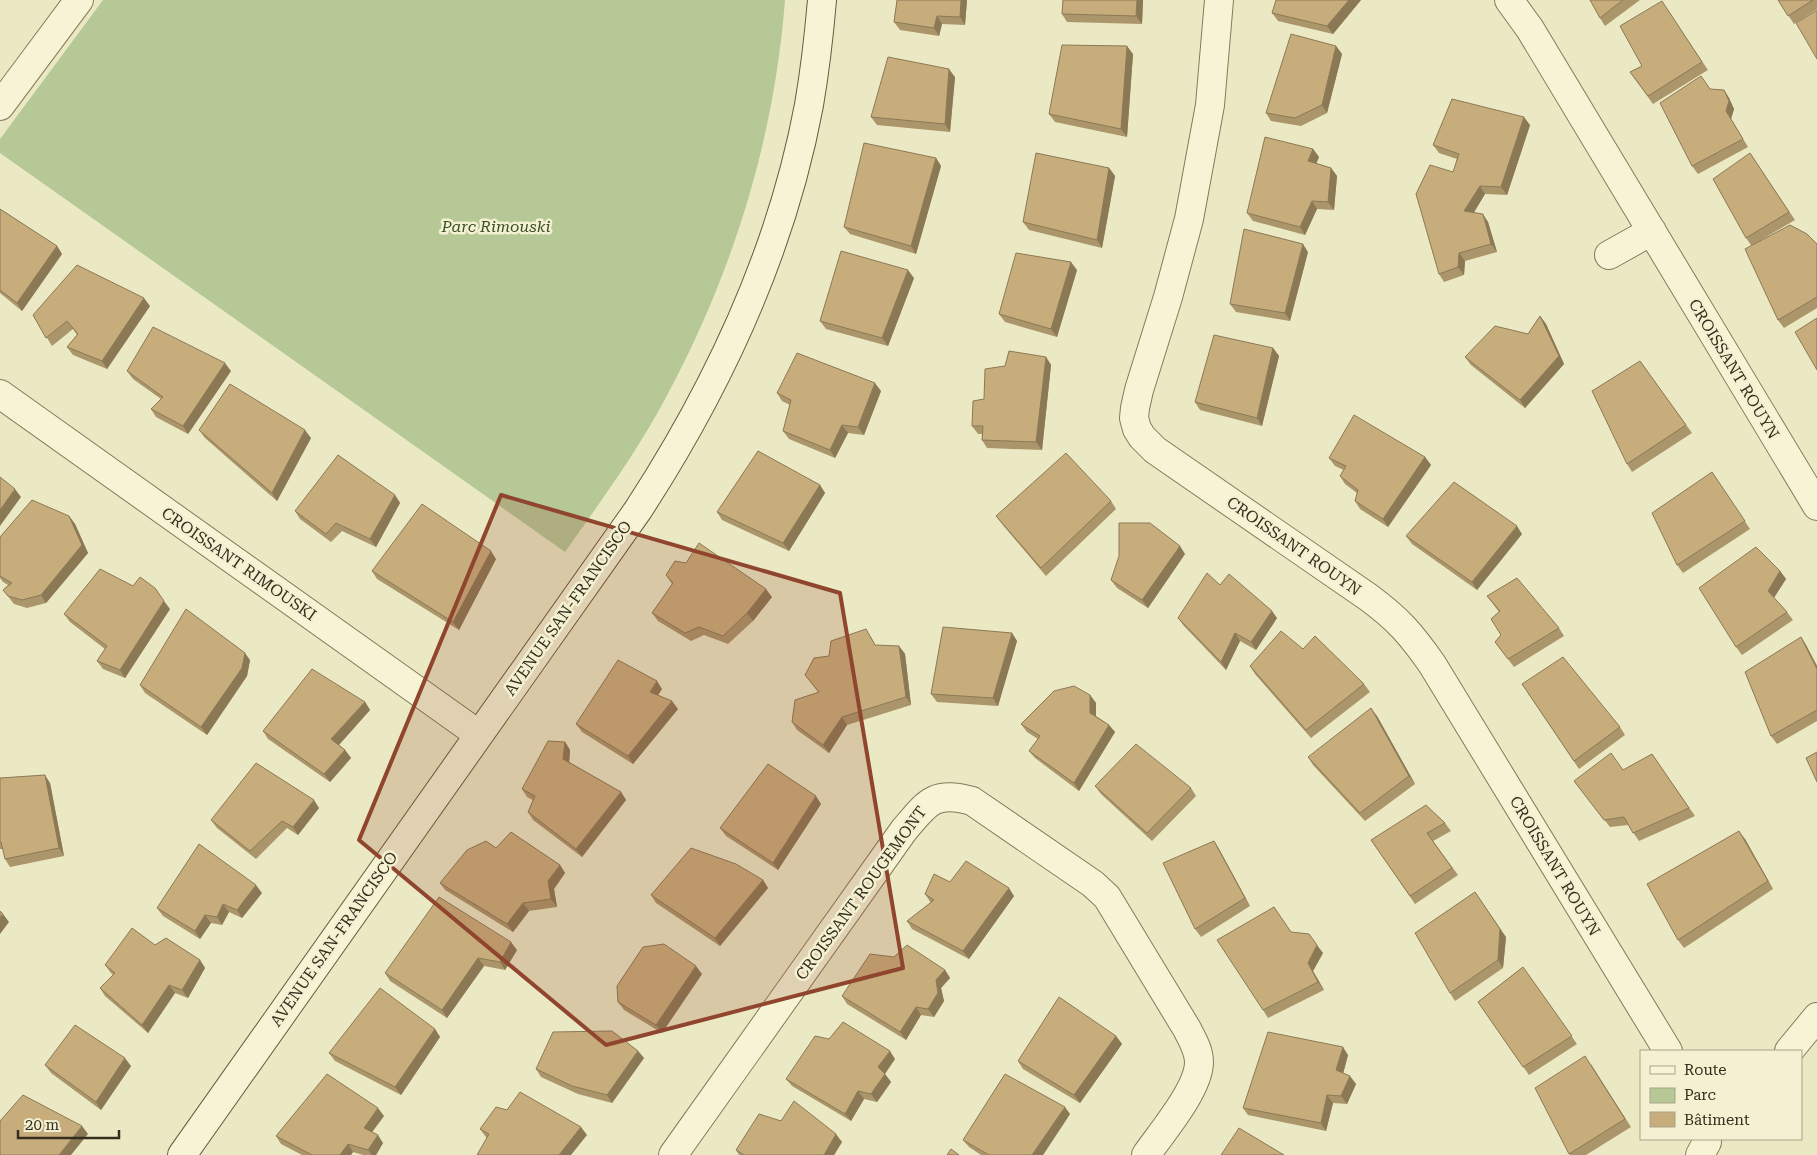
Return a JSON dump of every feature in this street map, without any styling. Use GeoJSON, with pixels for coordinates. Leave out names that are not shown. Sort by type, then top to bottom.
{"type":"FeatureCollection","features":[{"type":"Feature","properties":{"kind":"street"},"geometry":{"type":"LineString","coordinates":[[0,106],[78,0]]}},
{"type":"Feature","properties":{"kind":"street","name":"AVENUE SAN-FRANCISCO"},"geometry":{"type":"LineString","coordinates":[[182,1155],[638,510],[674,452],[716,375],[742,318],[769,249],[788,190],[809,104],[816,62],[822,0]]}},
{"type":"Feature","properties":{"kind":"street","name":"CROISSANT ROUYN"},"geometry":{"type":"LineString","coordinates":[[1219,0],[1210,105],[1203,147],[1181,253],[1138,390],[1134,418],[1137,429],[1142,438],[1155,450],[1388,611],[1405,628],[1432,664],[1667,1050]]}},
{"type":"Feature","properties":{"kind":"street","name":"CROISSANT ROUYN"},"geometry":{"type":"LineString","coordinates":[[1509,0],[1530,29],[1817,506]]}},
{"type":"Feature","properties":{"kind":"street"},"geometry":{"type":"LineString","coordinates":[[1609,256],[1652,231]]}},
{"type":"Feature","properties":{"kind":"street","name":"CROISSANT RIMOUSKI"},"geometry":{"type":"LineString","coordinates":[[0,394],[478,734]]}},
{"type":"Feature","properties":{"kind":"street","name":"CROISSANT ROUGEMONT"},"geometry":{"type":"LineString","coordinates":[[673,1155],[904,830],[926,803],[939,797],[957,796],[972,801],[1093,884],[1107,898],[1196,1046],[1199,1061],[1196,1076],[1181,1104],[1146,1155]]}},
{"type":"Feature","properties":{"kind":"street"},"geometry":{"type":"LineString","coordinates":[[1791,1050],[1817,1017]]}},
{"type":"Feature","properties":{"kind":"highlighted area"},"geometry":{"type":"Polygon","coordinates":[[[501,495],[840,593],[903,968],[606,1045],[359,840],[501,495]]]}},
{"type":"Feature","properties":{"kind":"green space","name":"Parc Rimouski"},"geometry":{"type":"Polygon","coordinates":[[[103,0],[785,0],[771,106],[745,208],[729,258],[687,356],[652,423],[565,552],[0,153],[0,139],[103,0]]]}},
{"type":"Feature","properties":{"kind":"building"},"geometry":{"type":"Polygon","coordinates":[[[897,0],[961,0],[960,17],[937,16],[934,28],[894,22],[897,0]]]}},
{"type":"Feature","properties":{"kind":"building"},"geometry":{"type":"Polygon","coordinates":[[[1063,0],[1137,0],[1136,16],[1062,14],[1063,0]]]}},
{"type":"Feature","properties":{"kind":"building"},"geometry":{"type":"Polygon","coordinates":[[[1276,0],[1349,0],[1327,26],[1272,13],[1276,0]]]}},
{"type":"Feature","properties":{"kind":"building"},"geometry":{"type":"Polygon","coordinates":[[[1590,0],[1623,0],[1600,18],[1590,0]]]}},
{"type":"Feature","properties":{"kind":"building"},"geometry":{"type":"Polygon","coordinates":[[[1778,0],[1813,0],[1788,16],[1778,0]]]}},
{"type":"Feature","properties":{"kind":"building"},"geometry":{"type":"Polygon","coordinates":[[[1662,1],[1702,62],[1648,96],[1630,72],[1642,66],[1620,26],[1662,1]]]}},
{"type":"Feature","properties":{"kind":"building"},"geometry":{"type":"Polygon","coordinates":[[[1817,10],[1817,59],[1796,23],[1817,10]]]}},
{"type":"Feature","properties":{"kind":"building"},"geometry":{"type":"Polygon","coordinates":[[[1291,34],[1336,46],[1322,105],[1295,118],[1266,113],[1291,34]]]}},
{"type":"Feature","properties":{"kind":"building"},"geometry":{"type":"Polygon","coordinates":[[[1062,45],[1127,46],[1121,129],[1049,114],[1062,45]]]}},
{"type":"Feature","properties":{"kind":"building"},"geometry":{"type":"Polygon","coordinates":[[[888,57],[949,69],[945,124],[871,117],[888,57]]]}},
{"type":"Feature","properties":{"kind":"building"},"geometry":{"type":"Polygon","coordinates":[[[1701,76],[1710,89],[1724,90],[1729,101],[1726,111],[1743,139],[1692,166],[1660,103],[1701,76]]]}},
{"type":"Feature","properties":{"kind":"building"},"geometry":{"type":"Polygon","coordinates":[[[1452,99],[1524,117],[1501,187],[1480,186],[1464,211],[1483,214],[1491,244],[1459,253],[1458,267],[1439,274],[1416,194],[1430,165],[1453,172],[1459,154],[1433,145],[1452,99]]]}},
{"type":"Feature","properties":{"kind":"building"},"geometry":{"type":"Polygon","coordinates":[[[1265,137],[1313,149],[1308,161],[1331,168],[1328,202],[1312,201],[1300,227],[1247,213],[1265,137]]]}},
{"type":"Feature","properties":{"kind":"building"},"geometry":{"type":"Polygon","coordinates":[[[864,143],[936,158],[911,246],[844,227],[864,143]]]}},
{"type":"Feature","properties":{"kind":"building"},"geometry":{"type":"Polygon","coordinates":[[[1036,153],[1109,168],[1097,240],[1023,222],[1036,153]]]}},
{"type":"Feature","properties":{"kind":"building"},"geometry":{"type":"Polygon","coordinates":[[[1750,153],[1789,212],[1746,238],[1713,179],[1750,153]]]}},
{"type":"Feature","properties":{"kind":"building"},"geometry":{"type":"Polygon","coordinates":[[[0,209],[57,246],[17,303],[0,290],[0,209]]]}},
{"type":"Feature","properties":{"kind":"building"},"geometry":{"type":"Polygon","coordinates":[[[1790,225],[1807,234],[1817,244],[1817,297],[1778,320],[1745,249],[1790,225]]]}},
{"type":"Feature","properties":{"kind":"building"},"geometry":{"type":"Polygon","coordinates":[[[1244,229],[1303,244],[1285,313],[1230,304],[1244,229]]]}},
{"type":"Feature","properties":{"kind":"building"},"geometry":{"type":"Polygon","coordinates":[[[841,251],[908,270],[882,338],[820,321],[841,251]]]}},
{"type":"Feature","properties":{"kind":"building"},"geometry":{"type":"Polygon","coordinates":[[[1016,253],[1071,262],[1051,329],[999,314],[1016,253]]]}},
{"type":"Feature","properties":{"kind":"building"},"geometry":{"type":"Polygon","coordinates":[[[77,265],[144,298],[102,361],[67,347],[78,334],[67,321],[46,338],[33,315],[77,265]]]}},
{"type":"Feature","properties":{"kind":"building"},"geometry":{"type":"Polygon","coordinates":[[[1540,316],[1559,356],[1520,400],[1465,357],[1495,326],[1528,334],[1540,316]]]}},
{"type":"Feature","properties":{"kind":"building"},"geometry":{"type":"Polygon","coordinates":[[[1817,318],[1817,370],[1795,332],[1817,318]]]}},
{"type":"Feature","properties":{"kind":"building"},"geometry":{"type":"Polygon","coordinates":[[[153,327],[225,363],[183,426],[151,409],[163,397],[127,371],[153,327]]]}},
{"type":"Feature","properties":{"kind":"building"},"geometry":{"type":"Polygon","coordinates":[[[1214,335],[1273,348],[1257,418],[1195,402],[1214,335]]]}},
{"type":"Feature","properties":{"kind":"building"},"geometry":{"type":"Polygon","coordinates":[[[1009,351],[1046,357],[1036,442],[982,440],[983,426],[972,426],[973,401],[984,399],[985,369],[1005,366],[1009,351]]]}},
{"type":"Feature","properties":{"kind":"building"},"geometry":{"type":"Polygon","coordinates":[[[797,353],[875,383],[858,427],[842,425],[830,450],[783,431],[791,400],[777,393],[797,353]]]}},
{"type":"Feature","properties":{"kind":"building"},"geometry":{"type":"Polygon","coordinates":[[[1640,361],[1686,425],[1627,464],[1592,391],[1640,361]]]}},
{"type":"Feature","properties":{"kind":"building"},"geometry":{"type":"Polygon","coordinates":[[[230,384],[305,430],[272,493],[199,430],[230,384]]]}},
{"type":"Feature","properties":{"kind":"building"},"geometry":{"type":"Polygon","coordinates":[[[1354,415],[1425,457],[1383,519],[1355,501],[1358,490],[1340,476],[1346,466],[1329,458],[1354,415]]]}},
{"type":"Feature","properties":{"kind":"building"},"geometry":{"type":"Polygon","coordinates":[[[758,451],[820,485],[783,543],[717,512],[758,451]]]}},
{"type":"Feature","properties":{"kind":"building"},"geometry":{"type":"Polygon","coordinates":[[[1066,453],[1111,501],[1041,568],[996,516],[1066,453]]]}},
{"type":"Feature","properties":{"kind":"building"},"geometry":{"type":"Polygon","coordinates":[[[338,455],[395,495],[370,539],[336,523],[326,534],[295,511],[338,455]]]}},
{"type":"Feature","properties":{"kind":"building"},"geometry":{"type":"Polygon","coordinates":[[[1712,472],[1745,521],[1677,565],[1652,513],[1712,472]]]}},
{"type":"Feature","properties":{"kind":"building"},"geometry":{"type":"Polygon","coordinates":[[[0,477],[15,489],[0,510],[0,477]]]}},
{"type":"Feature","properties":{"kind":"building"},"geometry":{"type":"Polygon","coordinates":[[[1454,482],[1517,526],[1472,582],[1406,536],[1454,482]]]}},
{"type":"Feature","properties":{"kind":"building"},"geometry":{"type":"Polygon","coordinates":[[[32,500],[69,516],[82,545],[41,595],[22,600],[8,596],[3,590],[12,583],[0,576],[0,537],[32,500]]]}},
{"type":"Feature","properties":{"kind":"building"},"geometry":{"type":"Polygon","coordinates":[[[422,504],[491,551],[453,622],[372,571],[422,504]]]}},
{"type":"Feature","properties":{"kind":"building"},"geometry":{"type":"Polygon","coordinates":[[[1119,523],[1150,523],[1180,546],[1142,600],[1111,580],[1119,556],[1119,523]]]}},
{"type":"Feature","properties":{"kind":"building"},"geometry":{"type":"Polygon","coordinates":[[[699,543],[766,589],[747,613],[723,636],[699,627],[685,633],[652,613],[673,583],[666,575],[675,561],[686,563],[699,543]]]}},
{"type":"Feature","properties":{"kind":"building"},"geometry":{"type":"Polygon","coordinates":[[[1756,547],[1780,571],[1768,591],[1787,612],[1736,647],[1699,588],[1756,547]]]}},
{"type":"Feature","properties":{"kind":"building"},"geometry":{"type":"Polygon","coordinates":[[[100,569],[133,586],[140,577],[155,588],[164,601],[120,670],[97,661],[107,646],[64,614],[100,569]]]}},
{"type":"Feature","properties":{"kind":"building"},"geometry":{"type":"Polygon","coordinates":[[[1207,573],[1220,585],[1229,574],[1272,611],[1251,642],[1235,633],[1221,662],[1178,618],[1207,573]]]}},
{"type":"Feature","properties":{"kind":"building"},"geometry":{"type":"Polygon","coordinates":[[[1517,578],[1559,628],[1508,659],[1495,642],[1501,635],[1491,619],[1500,611],[1487,596],[1517,578]]]}},
{"type":"Feature","properties":{"kind":"building"},"geometry":{"type":"Polygon","coordinates":[[[186,609],[245,653],[242,668],[201,727],[140,685],[186,609]]]}},
{"type":"Feature","properties":{"kind":"building"},"geometry":{"type":"Polygon","coordinates":[[[943,627],[1012,633],[993,698],[931,694],[943,627]]]}},
{"type":"Feature","properties":{"kind":"building"},"geometry":{"type":"Polygon","coordinates":[[[866,629],[875,645],[899,646],[906,697],[842,717],[823,745],[792,722],[795,700],[819,692],[805,675],[814,658],[829,656],[831,641],[866,629]]]}},
{"type":"Feature","properties":{"kind":"building"},"geometry":{"type":"Polygon","coordinates":[[[1281,631],[1303,649],[1315,636],[1364,684],[1306,730],[1250,666],[1281,631]]]}},
{"type":"Feature","properties":{"kind":"building"},"geometry":{"type":"Polygon","coordinates":[[[1801,637],[1817,669],[1817,710],[1771,736],[1745,672],[1801,637]]]}},
{"type":"Feature","properties":{"kind":"building"},"geometry":{"type":"Polygon","coordinates":[[[1563,657],[1620,727],[1574,761],[1522,684],[1563,657]]]}},
{"type":"Feature","properties":{"kind":"building"},"geometry":{"type":"Polygon","coordinates":[[[618,660],[657,681],[650,692],[672,701],[628,756],[576,724],[618,660]]]}},
{"type":"Feature","properties":{"kind":"building"},"geometry":{"type":"Polygon","coordinates":[[[312,669],[365,702],[331,739],[345,750],[324,774],[263,731],[312,669]]]}},
{"type":"Feature","properties":{"kind":"building"},"geometry":{"type":"Polygon","coordinates":[[[1074,686],[1090,695],[1090,713],[1109,725],[1074,783],[1029,751],[1040,736],[1021,724],[1054,691],[1074,686]]]}},
{"type":"Feature","properties":{"kind":"building"},"geometry":{"type":"Polygon","coordinates":[[[1371,708],[1409,776],[1360,813],[1308,757],[1371,708]]]}},
{"type":"Feature","properties":{"kind":"building"},"geometry":{"type":"Polygon","coordinates":[[[548,741],[565,742],[563,759],[621,792],[576,849],[528,812],[535,796],[522,789],[548,741]]]}},
{"type":"Feature","properties":{"kind":"building"},"geometry":{"type":"Polygon","coordinates":[[[1136,744],[1191,788],[1147,833],[1095,786],[1136,744]]]}},
{"type":"Feature","properties":{"kind":"building"},"geometry":{"type":"Polygon","coordinates":[[[1817,752],[1817,782],[1806,758],[1817,752]]]}},
{"type":"Feature","properties":{"kind":"building"},"geometry":{"type":"Polygon","coordinates":[[[1611,753],[1623,770],[1652,754],[1689,808],[1633,833],[1624,817],[1604,820],[1574,781],[1611,753]]]}},
{"type":"Feature","properties":{"kind":"building"},"geometry":{"type":"Polygon","coordinates":[[[256,763],[314,800],[293,827],[282,821],[250,851],[211,820],[256,763]]]}},
{"type":"Feature","properties":{"kind":"building"},"geometry":{"type":"Polygon","coordinates":[[[768,764],[816,796],[773,863],[720,828],[768,764]]]}},
{"type":"Feature","properties":{"kind":"building"},"geometry":{"type":"Polygon","coordinates":[[[45,775],[59,848],[5,859],[0,842],[0,778],[45,775]]]}},
{"type":"Feature","properties":{"kind":"building"},"geometry":{"type":"Polygon","coordinates":[[[1426,805],[1445,823],[1427,833],[1452,868],[1410,896],[1371,840],[1426,805]]]}},
{"type":"Feature","properties":{"kind":"building"},"geometry":{"type":"Polygon","coordinates":[[[1739,831],[1768,881],[1678,940],[1647,884],[1739,831]]]}},
{"type":"Feature","properties":{"kind":"building"},"geometry":{"type":"Polygon","coordinates":[[[511,832],[560,865],[548,881],[551,899],[523,903],[507,924],[440,883],[467,850],[486,841],[496,848],[511,832]]]}},
{"type":"Feature","properties":{"kind":"building"},"geometry":{"type":"Polygon","coordinates":[[[1214,841],[1245,898],[1195,929],[1163,863],[1214,841]]]}},
{"type":"Feature","properties":{"kind":"building"},"geometry":{"type":"Polygon","coordinates":[[[199,844],[256,885],[237,910],[223,904],[217,917],[205,915],[195,931],[157,908],[199,844]]]}},
{"type":"Feature","properties":{"kind":"building"},"geometry":{"type":"Polygon","coordinates":[[[691,848],[736,864],[763,880],[715,938],[651,895],[691,848]]]}},
{"type":"Feature","properties":{"kind":"building"},"geometry":{"type":"Polygon","coordinates":[[[966,861],[1009,888],[963,951],[907,921],[934,900],[925,894],[934,874],[950,882],[966,861]]]}},
{"type":"Feature","properties":{"kind":"building"},"geometry":{"type":"Polygon","coordinates":[[[1475,892],[1500,929],[1498,960],[1450,993],[1415,933],[1475,892]]]}},
{"type":"Feature","properties":{"kind":"building"},"geometry":{"type":"Polygon","coordinates":[[[439,897],[511,942],[500,962],[478,958],[442,1010],[385,973],[439,897]]]}},
{"type":"Feature","properties":{"kind":"building"},"geometry":{"type":"Polygon","coordinates":[[[1274,907],[1291,932],[1309,934],[1317,945],[1308,963],[1318,982],[1263,1010],[1217,940],[1274,907]]]}},
{"type":"Feature","properties":{"kind":"building"},"geometry":{"type":"Polygon","coordinates":[[[132,928],[155,945],[166,938],[200,960],[182,990],[169,985],[142,1025],[100,988],[115,973],[105,965],[132,928]]]}},
{"type":"Feature","properties":{"kind":"building"},"geometry":{"type":"Polygon","coordinates":[[[664,944],[696,966],[656,1025],[618,1002],[617,986],[643,947],[664,944]]]}},
{"type":"Feature","properties":{"kind":"building"},"geometry":{"type":"Polygon","coordinates":[[[907,945],[945,970],[936,980],[938,993],[928,1009],[916,1007],[900,1032],[842,996],[870,954],[894,957],[907,945]]]}},
{"type":"Feature","properties":{"kind":"building"},"geometry":{"type":"Polygon","coordinates":[[[1523,967],[1572,1036],[1523,1067],[1478,1002],[1523,967]]]}},
{"type":"Feature","properties":{"kind":"building"},"geometry":{"type":"Polygon","coordinates":[[[380,988],[435,1029],[395,1087],[329,1053],[380,988]]]}},
{"type":"Feature","properties":{"kind":"building"},"geometry":{"type":"Polygon","coordinates":[[[1059,997],[1116,1036],[1074,1095],[1018,1061],[1059,997]]]}},
{"type":"Feature","properties":{"kind":"building"},"geometry":{"type":"Polygon","coordinates":[[[843,1022],[890,1051],[878,1067],[885,1074],[871,1094],[858,1091],[845,1114],[786,1079],[815,1036],[829,1039],[843,1022]]]}},
{"type":"Feature","properties":{"kind":"building"},"geometry":{"type":"Polygon","coordinates":[[[75,1025],[125,1058],[96,1102],[45,1065],[75,1025]]]}},
{"type":"Feature","properties":{"kind":"building"},"geometry":{"type":"Polygon","coordinates":[[[612,1031],[638,1051],[607,1095],[572,1086],[536,1069],[553,1032],[612,1031]]]}},
{"type":"Feature","properties":{"kind":"building"},"geometry":{"type":"Polygon","coordinates":[[[1268,1032],[1343,1047],[1336,1070],[1350,1076],[1341,1096],[1327,1095],[1321,1123],[1243,1108],[1268,1032]]]}},
{"type":"Feature","properties":{"kind":"building"},"geometry":{"type":"Polygon","coordinates":[[[1585,1056],[1625,1119],[1569,1154],[1535,1088],[1585,1056]]]}},
{"type":"Feature","properties":{"kind":"building"},"geometry":{"type":"Polygon","coordinates":[[[327,1074],[378,1108],[364,1128],[378,1135],[368,1150],[348,1144],[340,1155],[312,1155],[276,1136],[327,1074]]]}},
{"type":"Feature","properties":{"kind":"building"},"geometry":{"type":"Polygon","coordinates":[[[1005,1074],[1065,1107],[1032,1155],[989,1155],[963,1140],[1005,1074]]]}},
{"type":"Feature","properties":{"kind":"building"},"geometry":{"type":"Polygon","coordinates":[[[520,1092],[581,1127],[559,1155],[477,1155],[489,1134],[480,1129],[496,1107],[507,1110],[520,1092]]]}},
{"type":"Feature","properties":{"kind":"building"},"geometry":{"type":"Polygon","coordinates":[[[23,1095],[82,1126],[59,1155],[0,1155],[0,1121],[23,1095]]]}},
{"type":"Feature","properties":{"kind":"building"},"geometry":{"type":"Polygon","coordinates":[[[794,1101],[836,1134],[824,1155],[744,1155],[736,1150],[759,1114],[781,1121],[794,1101]]]}},
{"type":"Feature","properties":{"kind":"building"},"geometry":{"type":"Polygon","coordinates":[[[1239,1128],[1284,1155],[1221,1155],[1239,1128]]]}},
{"type":"Feature","properties":{"kind":"building"},"geometry":{"type":"Polygon","coordinates":[[[951,1149],[959,1155],[947,1155],[951,1149]]]}}]}
